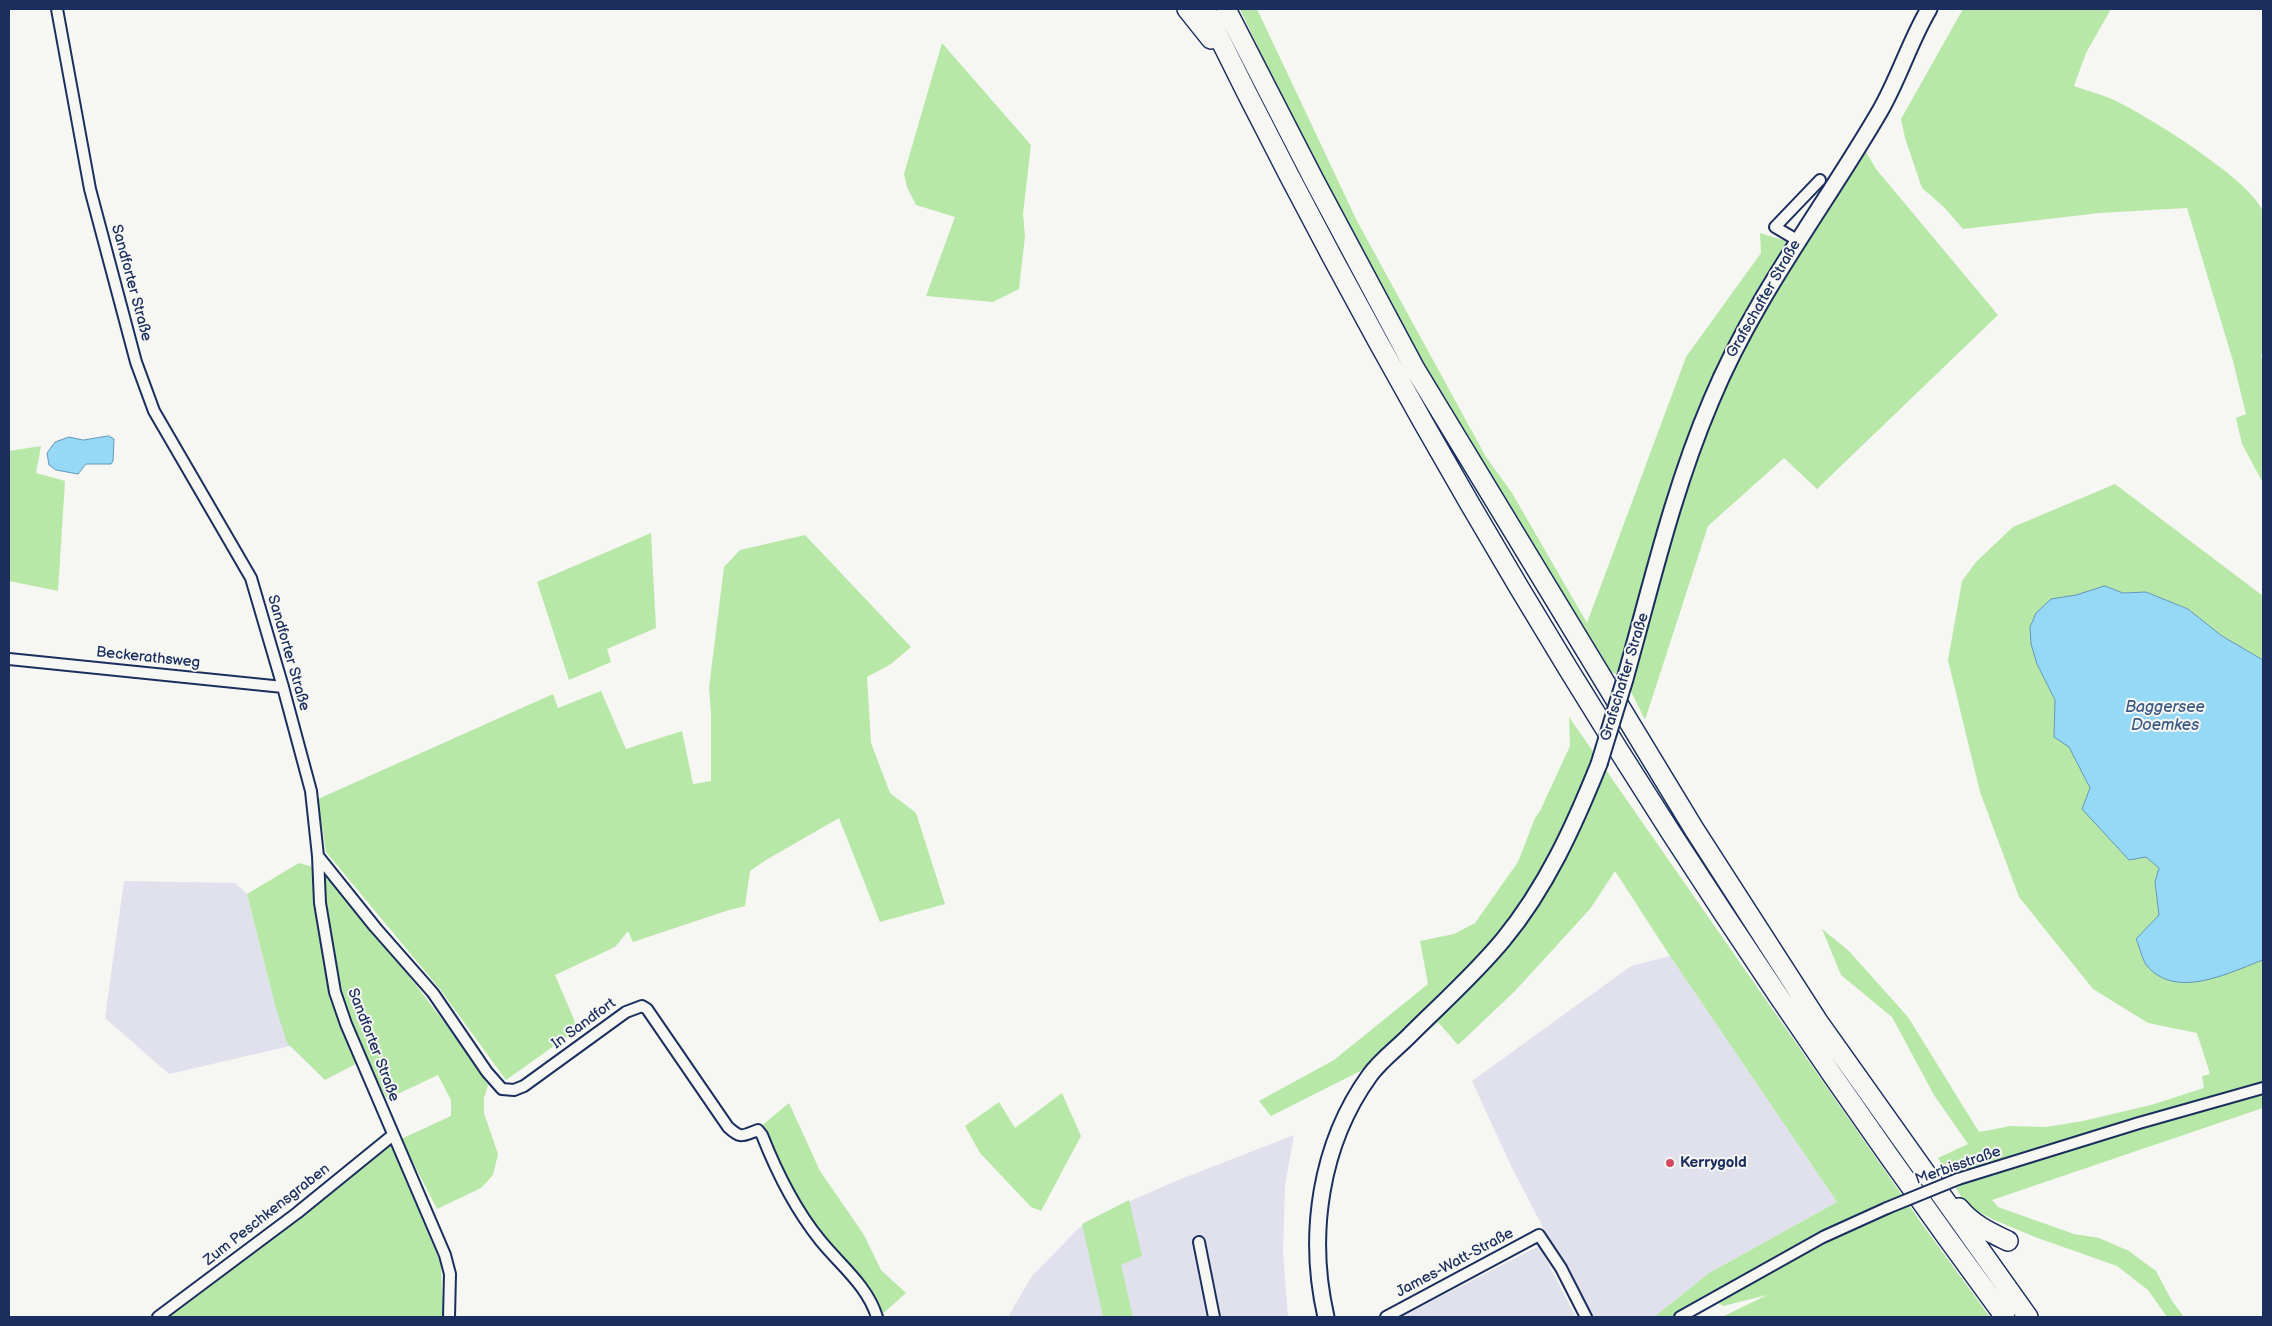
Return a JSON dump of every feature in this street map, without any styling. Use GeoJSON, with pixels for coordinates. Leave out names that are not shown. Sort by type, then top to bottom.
{"type":"FeatureCollection","features":[{"type":"Feature","properties":{"kind":"highway"},"geometry":{"type":"LineString","coordinates":[[1187,9],[1234,68]]}},
{"type":"Feature","properties":{"kind":"highway"},"geometry":{"type":"LineString","coordinates":[[1206,9],[1234,68],[1384,350],[1485,528],[1580,687],[1684,852],[1779,996],[1858,1112],[2005,1317]]}},
{"type":"Feature","properties":{"kind":"highway"},"geometry":{"type":"LineString","coordinates":[[1226,9],[1314,180],[1415,369],[1694,829],[1817,1020],[2028,1317]]}},
{"type":"Feature","properties":{"kind":"highway"},"geometry":{"type":"LineString","coordinates":[[1902,1140],[1966,1216],[1980,1227],[2008,1241]]}},
{"type":"Feature","properties":{"kind":"street","name":"Sandforter Straße"},"geometry":{"type":"LineString","coordinates":[[57,9],[90,189],[136,362],[154,411],[251,578],[311,791],[318,856],[320,903],[335,992],[346,1024],[445,1255],[450,1274],[449,1317]]}},
{"type":"Feature","properties":{"kind":"street","name":"Grafschafter Straße"},"geometry":{"type":"LineString","coordinates":[[1326,1317],[1317,1258],[1317,1225],[1323,1183],[1334,1146],[1348,1114],[1371,1074],[1449,998],[1505,938],[1546,877],[1570,833],[1598,764],[1625,679],[1675,501],[1704,417],[1728,361],[1750,319],[1797,240],[1880,111],[1899,75],[1928,10]]}},
{"type":"Feature","properties":{"kind":"street","name":"Grafschafter Straße"},"geometry":{"type":"LineString","coordinates":[[1797,240],[1775,227],[1820,180]]}},
{"type":"Feature","properties":{"kind":"street","name":"Beckerathsweg"},"geometry":{"type":"LineString","coordinates":[[9,659],[283,688]]}},
{"type":"Feature","properties":{"kind":"street","name":"In Sandfort"},"geometry":{"type":"LineString","coordinates":[[318,856],[375,927],[433,993],[487,1072],[502,1089],[514,1090],[524,1086],[626,1012],[642,1006],[647,1009],[728,1127],[737,1135],[743,1136],[758,1130],[762,1135],[779,1177],[790,1197],[820,1241],[860,1284],[877,1317]]}},
{"type":"Feature","properties":{"kind":"street","name":"Merbisstraße"},"geometry":{"type":"LineString","coordinates":[[1687,1316],[1823,1237],[1958,1179],[2139,1123],[2263,1088]]}},
{"type":"Feature","properties":{"kind":"street","name":"Zum Peschkensgraben"},"geometry":{"type":"LineString","coordinates":[[158,1317],[297,1213],[393,1135]]}},
{"type":"Feature","properties":{"kind":"street","name":"James-Watt-Straße"},"geometry":{"type":"LineString","coordinates":[[1386,1317],[1539,1235],[1561,1268],[1586,1317]]}},
{"type":"Feature","properties":{"kind":"street"},"geometry":{"type":"LineString","coordinates":[[1199,1242],[1214,1317]]}},
{"type":"Feature","properties":{"kind":"shaded area"},"geometry":{"type":"Polygon","coordinates":[[[124,881],[235,883],[247,894],[275,1005],[290,1046],[169,1074],[105,1018],[124,881]]]}},
{"type":"Feature","properties":{"kind":"shaded area"},"geometry":{"type":"Polygon","coordinates":[[[1670,956],[1837,1202],[1709,1273],[1654,1317],[1590,1317],[1512,1168],[1472,1081],[1631,966],[1670,956]]]}},
{"type":"Feature","properties":{"kind":"shaded area"},"geometry":{"type":"Polygon","coordinates":[[[1294,1135],[1285,1186],[1283,1252],[1288,1317],[1010,1317],[1009,1315],[1032,1276],[1079,1228],[1128,1202],[1176,1181],[1294,1135]]]}},
{"type":"Feature","properties":{"kind":"shaded area"},"geometry":{"type":"Polygon","coordinates":[[[1539,1246],[1576,1317],[1401,1317],[1539,1246]]]}},
{"type":"Feature","properties":{"kind":"green space"},"geometry":{"type":"Polygon","coordinates":[[[1240,9],[1257,9],[1357,221],[1486,457],[1512,493],[1587,623],[1686,357],[1761,253],[1760,233],[1786,241],[1773,277],[1804,244],[1866,152],[1876,169],[1998,315],[1817,489],[1784,458],[1708,526],[1645,720],[1625,679],[1593,662],[1497,510],[1319,178],[1240,9]]]}},
{"type":"Feature","properties":{"kind":"green space"},"geometry":{"type":"Polygon","coordinates":[[[1963,9],[2111,9],[2086,53],[2074,86],[2114,100],[2149,119],[2220,167],[2255,199],[2263,212],[2263,354],[2261,355],[2263,366],[2263,483],[2242,444],[2236,418],[2246,414],[2233,361],[2187,208],[2099,213],[1963,229],[1944,207],[1922,188],[1905,138],[1901,119],[1963,9]]]}},
{"type":"Feature","properties":{"kind":"green space"},"geometry":{"type":"Polygon","coordinates":[[[942,43],[1031,145],[1023,214],[1025,236],[1019,289],[993,302],[926,296],[955,217],[916,205],[907,187],[904,174],[942,43]]]}},
{"type":"Feature","properties":{"kind":"green space"},"geometry":{"type":"Polygon","coordinates":[[[41,446],[36,473],[65,481],[58,591],[9,581],[9,451],[41,446]]]}},
{"type":"Feature","properties":{"kind":"green space"},"geometry":{"type":"Polygon","coordinates":[[[2115,484],[2263,596],[2263,660],[2222,636],[2188,609],[2146,592],[2123,593],[2105,586],[2037,664],[2055,700],[2054,737],[2069,746],[2090,788],[2146,857],[2159,868],[2155,882],[2159,915],[2137,939],[2230,972],[2263,960],[2263,1108],[1992,1200],[1998,1207],[2074,1234],[2099,1238],[2129,1251],[2156,1271],[2172,1301],[2184,1317],[2167,1317],[2148,1290],[2117,1266],[2035,1237],[1992,1219],[1966,1205],[1938,1158],[1968,1144],[1934,1095],[1892,1017],[1841,975],[1822,929],[1849,951],[1908,1017],[1979,1132],[2011,1126],[2046,1127],[2083,1121],[2151,1105],[2204,1088],[2202,1076],[2210,1074],[2197,1033],[2148,1023],[2093,989],[2019,897],[1980,792],[1948,660],[1962,581],[1976,562],[2013,527],[2115,484]]]}},
{"type":"Feature","properties":{"kind":"green space"},"geometry":{"type":"Polygon","coordinates":[[[651,533],[656,628],[607,649],[611,662],[569,680],[537,582],[651,533]]]}},
{"type":"Feature","properties":{"kind":"green space"},"geometry":{"type":"Polygon","coordinates":[[[805,535],[911,647],[891,664],[867,677],[871,743],[890,793],[916,813],[945,904],[880,922],[839,818],[750,871],[745,906],[633,942],[628,931],[615,947],[555,975],[578,1029],[506,1080],[439,988],[326,852],[318,799],[553,694],[558,708],[601,691],[626,749],[682,731],[693,784],[711,781],[709,688],[724,567],[740,550],[805,535]]]}},
{"type":"Feature","properties":{"kind":"green space"},"geometry":{"type":"Polygon","coordinates":[[[1569,717],[1922,1224],[1990,1317],[1722,1317],[1767,1295],[1723,1306],[1716,1301],[1706,1298],[1675,1317],[1654,1317],[1709,1273],[1837,1202],[1670,956],[1615,871],[1590,909],[1515,991],[1458,1045],[1438,1022],[1410,1046],[1271,1116],[1259,1101],[1334,1060],[1428,984],[1420,941],[1454,934],[1475,923],[1518,862],[1535,818],[1570,746],[1569,717]]]}},
{"type":"Feature","properties":{"kind":"green space"},"geometry":{"type":"Polygon","coordinates":[[[299,863],[324,870],[341,887],[460,1043],[488,1085],[484,1098],[484,1113],[498,1154],[493,1175],[481,1188],[437,1209],[401,1139],[451,1116],[451,1100],[438,1075],[387,1099],[365,1059],[325,1080],[287,1043],[275,1005],[247,894],[299,863]]]}},
{"type":"Feature","properties":{"kind":"green space"},"geometry":{"type":"Polygon","coordinates":[[[1062,1093],[1081,1136],[1041,1211],[1031,1207],[980,1153],[965,1126],[999,1102],[1015,1128],[1062,1093]]]}},
{"type":"Feature","properties":{"kind":"green space"},"geometry":{"type":"Polygon","coordinates":[[[789,1103],[820,1171],[864,1235],[881,1270],[906,1293],[880,1316],[797,1202],[760,1127],[789,1103]]]}},
{"type":"Feature","properties":{"kind":"green space"},"geometry":{"type":"Polygon","coordinates":[[[390,1143],[441,1264],[443,1317],[164,1317],[390,1143]]]}},
{"type":"Feature","properties":{"kind":"green space"},"geometry":{"type":"Polygon","coordinates":[[[1129,1200],[1142,1256],[1121,1265],[1133,1317],[1103,1317],[1082,1224],[1129,1200]]]}},
{"type":"Feature","properties":{"kind":"water"},"geometry":{"type":"Polygon","coordinates":[[[109,436],[114,439],[113,461],[111,464],[86,464],[78,474],[56,470],[49,465],[47,453],[55,442],[69,437],[83,440],[109,436]]]}},
{"type":"Feature","properties":{"kind":"water","name":"Baggersee Doemkes"},"geometry":{"type":"Polygon","coordinates":[[[2105,586],[2123,593],[2146,592],[2188,609],[2222,636],[2263,660],[2263,960],[2220,976],[2189,982],[2174,982],[2160,977],[2148,967],[2136,939],[2159,915],[2155,882],[2159,868],[2146,857],[2129,860],[2082,809],[2090,788],[2069,747],[2054,737],[2055,700],[2037,664],[2031,644],[2030,627],[2036,613],[2051,599],[2076,595],[2105,586]]]}},
{"type":"Feature","properties":{"kind":"place","name":"Kerrygold"},"geometry":{"type":"Point","coordinates":[1670,1163]}}]}
